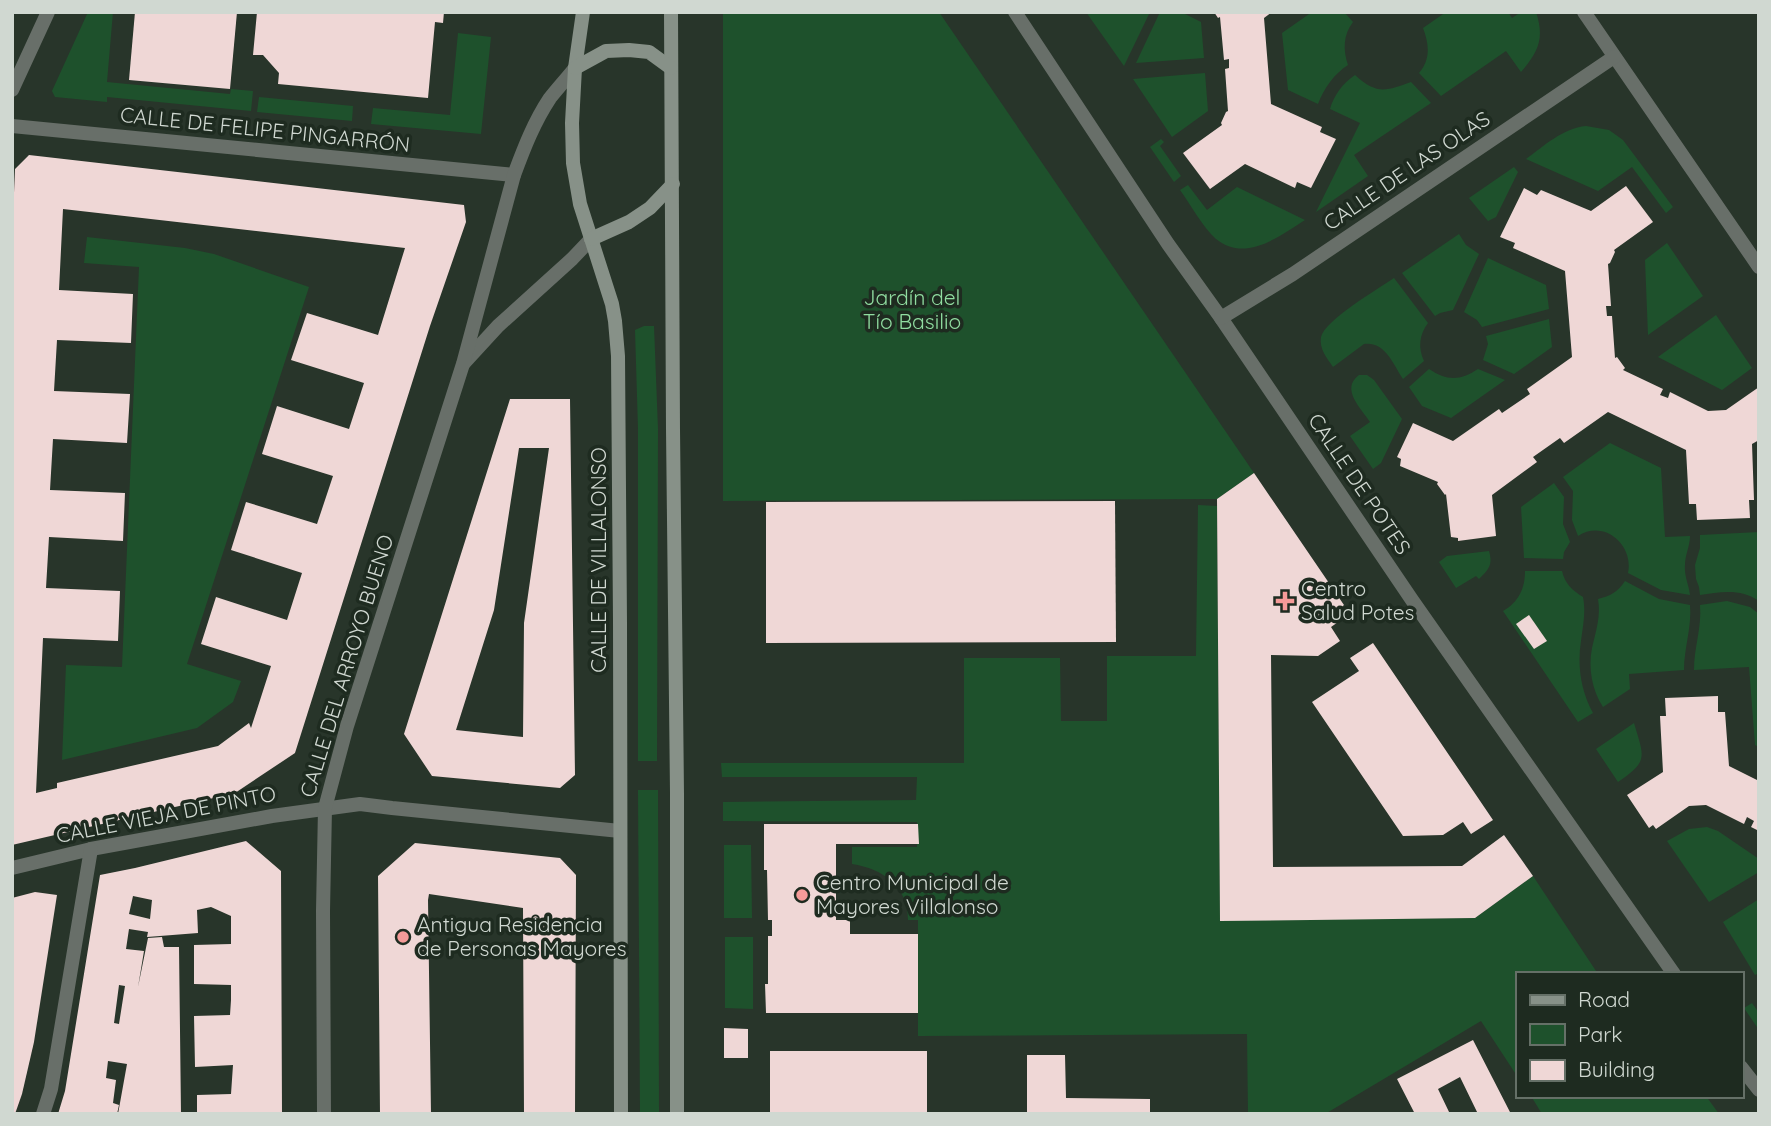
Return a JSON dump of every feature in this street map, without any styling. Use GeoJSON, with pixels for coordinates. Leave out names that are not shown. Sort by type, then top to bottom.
{"type":"FeatureCollection","features":[{"type":"Feature","properties":{"kind":"main road","name":"CALLE DE VILLALONSO"},"geometry":{"type":"LineString","coordinates":[[583,12],[575,68],[573,163],[580,204],[612,304],[618,356],[621,1114]]}},
{"type":"Feature","properties":{"kind":"main road"},"geometry":{"type":"LineString","coordinates":[[671,12],[677,1114]]}},
{"type":"Feature","properties":{"kind":"main road"},"geometry":{"type":"LineString","coordinates":[[575,68],[606,51],[629,50],[649,52],[671,68]]}},
{"type":"Feature","properties":{"kind":"main road"},"geometry":{"type":"LineString","coordinates":[[591,239],[629,222],[650,208],[673,184]]}},
{"type":"Feature","properties":{"kind":"street"},"geometry":{"type":"LineString","coordinates":[[12,90],[48,12]]}},
{"type":"Feature","properties":{"kind":"street","name":"CALLE DE POTES"},"geometry":{"type":"LineString","coordinates":[[1015,12],[1168,244],[1412,600],[1673,972]]}},
{"type":"Feature","properties":{"kind":"street"},"geometry":{"type":"LineString","coordinates":[[1584,12],[1759,267]]}},
{"type":"Feature","properties":{"kind":"street","name":"CALLE DE LAS OLAS"},"geometry":{"type":"LineString","coordinates":[[1221,318],[1293,274],[1614,57]]}},
{"type":"Feature","properties":{"kind":"street","name":"CALLE DEL ARROYO BUENO"},"geometry":{"type":"LineString","coordinates":[[324,1114],[325,808],[347,726],[463,364],[514,175],[536,122],[551,97],[575,68]]}},
{"type":"Feature","properties":{"kind":"street","name":"CALLE DE FELIPE PINGARRÓN"},"geometry":{"type":"LineString","coordinates":[[12,126],[514,175]]}},
{"type":"Feature","properties":{"kind":"street","name":"CALLE DEL ARROYO BUENO"},"geometry":{"type":"LineString","coordinates":[[463,364],[498,326],[591,239]]}},
{"type":"Feature","properties":{"kind":"street","name":"CALLE VIEJA DE PINTO"},"geometry":{"type":"LineString","coordinates":[[12,867],[91,849],[360,804],[620,831]]}},
{"type":"Feature","properties":{"kind":"street"},"geometry":{"type":"LineString","coordinates":[[43,1114],[51,1089],[91,849]]}},
{"type":"Feature","properties":{"kind":"street"},"geometry":{"type":"LineString","coordinates":[[1743,1070],[1759,1090]]}},
{"type":"Feature","properties":{"kind":"green space"},"geometry":{"type":"Polygon","coordinates":[[[88,12],[113,12],[107,82],[230,94],[231,89],[253,91],[251,111],[107,97],[107,102],[55,97],[52,91],[88,12]]]}},
{"type":"Feature","properties":{"kind":"green space","name":"Jardín del Tío Basilio"},"geometry":{"type":"Polygon","coordinates":[[[723,12],[939,12],[1254,473],[1217,499],[723,501],[723,12]]]}},
{"type":"Feature","properties":{"kind":"green space"},"geometry":{"type":"Polygon","coordinates":[[[1086,12],[1150,12],[1124,66],[1086,12]]]}},
{"type":"Feature","properties":{"kind":"green space"},"geometry":{"type":"Polygon","coordinates":[[[1160,12],[1181,12],[1201,22],[1204,58],[1136,63],[1160,12]]]}},
{"type":"Feature","properties":{"kind":"green space"},"geometry":{"type":"Polygon","coordinates":[[[1312,12],[1344,12],[1353,22],[1345,43],[1348,65],[1330,82],[1318,104],[1288,90],[1282,33],[1312,12]]]}},
{"type":"Feature","properties":{"kind":"green space"},"geometry":{"type":"Polygon","coordinates":[[[1446,12],[1508,12],[1512,18],[1521,12],[1536,12],[1540,38],[1536,51],[1521,72],[1506,51],[1441,96],[1419,73],[1426,62],[1428,51],[1423,28],[1446,12]]]}},
{"type":"Feature","properties":{"kind":"green space"},"geometry":{"type":"Polygon","coordinates":[[[458,33],[491,37],[481,134],[371,124],[373,108],[450,115],[458,33]]]}},
{"type":"Feature","properties":{"kind":"green space"},"geometry":{"type":"Polygon","coordinates":[[[1205,73],[1208,111],[1172,137],[1133,79],[1205,73]]]}},
{"type":"Feature","properties":{"kind":"green space"},"geometry":{"type":"Polygon","coordinates":[[[1355,75],[1370,86],[1382,89],[1411,82],[1431,103],[1354,155],[1368,176],[1316,212],[1360,123],[1330,109],[1340,90],[1355,75]]]}},
{"type":"Feature","properties":{"kind":"green space"},"geometry":{"type":"Polygon","coordinates":[[[259,97],[353,106],[352,121],[257,112],[259,97]]]}},
{"type":"Feature","properties":{"kind":"green space"},"geometry":{"type":"Polygon","coordinates":[[[1586,126],[1609,130],[1623,140],[1673,207],[1666,213],[1632,167],[1598,191],[1526,159],[1562,134],[1586,126]]]}},
{"type":"Feature","properties":{"kind":"green space"},"geometry":{"type":"Polygon","coordinates":[[[1161,139],[1164,142],[1160,146],[1181,176],[1174,182],[1150,147],[1161,139]]]}},
{"type":"Feature","properties":{"kind":"green space"},"geometry":{"type":"Polygon","coordinates":[[[1514,167],[1518,172],[1496,217],[1488,221],[1469,198],[1514,167]]]}},
{"type":"Feature","properties":{"kind":"green space"},"geometry":{"type":"Polygon","coordinates":[[[1188,185],[1207,210],[1237,187],[1305,220],[1274,239],[1250,248],[1227,246],[1206,229],[1180,190],[1188,185]]]}},
{"type":"Feature","properties":{"kind":"green space"},"geometry":{"type":"Polygon","coordinates":[[[1459,234],[1466,245],[1479,254],[1453,310],[1435,316],[1402,273],[1459,234]]]}},
{"type":"Feature","properties":{"kind":"green space"},"geometry":{"type":"Polygon","coordinates":[[[87,237],[214,254],[309,287],[187,664],[241,681],[233,702],[197,728],[62,760],[66,665],[122,667],[139,267],[84,263],[87,237]]]}},
{"type":"Feature","properties":{"kind":"green space"},"geometry":{"type":"Polygon","coordinates":[[[1667,243],[1703,296],[1648,335],[1645,260],[1667,243]]]}},
{"type":"Feature","properties":{"kind":"green space"},"geometry":{"type":"Polygon","coordinates":[[[1488,258],[1546,285],[1549,309],[1482,327],[1477,320],[1464,312],[1488,258]]]}},
{"type":"Feature","properties":{"kind":"green space"},"geometry":{"type":"Polygon","coordinates":[[[1394,278],[1428,323],[1420,342],[1424,361],[1403,379],[1383,350],[1378,346],[1364,344],[1333,367],[1321,345],[1325,330],[1342,314],[1394,278]]]}},
{"type":"Feature","properties":{"kind":"green space"},"geometry":{"type":"Polygon","coordinates":[[[1716,315],[1752,368],[1722,390],[1658,357],[1716,315]]]}},
{"type":"Feature","properties":{"kind":"green space"},"geometry":{"type":"Polygon","coordinates":[[[1549,319],[1552,347],[1514,374],[1483,360],[1488,344],[1486,336],[1549,319]]]}},
{"type":"Feature","properties":{"kind":"green space"},"geometry":{"type":"Polygon","coordinates":[[[654,326],[658,429],[657,761],[638,761],[638,429],[635,330],[654,326]]]}},
{"type":"Feature","properties":{"kind":"green space"},"geometry":{"type":"Polygon","coordinates":[[[1429,369],[1442,376],[1454,378],[1478,369],[1505,380],[1451,418],[1422,406],[1409,387],[1429,369]]]}},
{"type":"Feature","properties":{"kind":"green space"},"geometry":{"type":"Polygon","coordinates":[[[1359,375],[1367,375],[1374,380],[1402,419],[1381,463],[1373,469],[1350,436],[1370,422],[1352,392],[1351,386],[1359,375]]]}},
{"type":"Feature","properties":{"kind":"green space"},"geometry":{"type":"Polygon","coordinates":[[[1610,443],[1661,468],[1665,537],[1690,536],[1685,569],[1690,595],[1661,590],[1628,573],[1629,563],[1622,545],[1607,533],[1588,532],[1578,536],[1572,520],[1573,491],[1563,477],[1610,443]]]}},
{"type":"Feature","properties":{"kind":"green space"},"geometry":{"type":"Polygon","coordinates":[[[1554,483],[1564,497],[1563,524],[1570,542],[1563,559],[1524,558],[1521,507],[1554,483]]]}},
{"type":"Feature","properties":{"kind":"green space"},"geometry":{"type":"Polygon","coordinates":[[[1198,505],[1217,506],[1220,920],[1475,918],[1533,876],[1597,972],[1516,972],[1516,1074],[1481,1021],[1325,1114],[1248,1114],[1247,1034],[918,1036],[918,920],[908,920],[904,898],[892,881],[874,870],[852,864],[852,847],[917,847],[917,822],[723,821],[723,802],[916,800],[917,777],[722,777],[721,763],[964,763],[964,658],[1060,658],[1061,721],[1107,721],[1107,656],[1196,656],[1198,505]]]}},
{"type":"Feature","properties":{"kind":"green space"},"geometry":{"type":"Polygon","coordinates":[[[1759,532],[1759,601],[1738,593],[1700,595],[1695,565],[1700,548],[1700,535],[1759,532]]]}},
{"type":"Feature","properties":{"kind":"green space"},"geometry":{"type":"Polygon","coordinates":[[[1489,551],[1489,566],[1479,579],[1476,576],[1456,588],[1439,562],[1447,556],[1489,551]]]}},
{"type":"Feature","properties":{"kind":"green space"},"geometry":{"type":"Polygon","coordinates":[[[1525,571],[1562,571],[1565,580],[1583,597],[1580,669],[1583,687],[1593,713],[1578,722],[1503,611],[1520,594],[1525,571]]]}},
{"type":"Feature","properties":{"kind":"green space"},"geometry":{"type":"Polygon","coordinates":[[[1625,581],[1659,599],[1690,605],[1684,670],[1629,674],[1630,689],[1603,707],[1596,693],[1591,671],[1598,599],[1613,593],[1625,581]]]}},
{"type":"Feature","properties":{"kind":"green space"},"geometry":{"type":"Polygon","coordinates":[[[1727,601],[1750,607],[1759,614],[1759,747],[1755,745],[1749,667],[1694,670],[1700,605],[1727,601]]]}},
{"type":"Feature","properties":{"kind":"green space"},"geometry":{"type":"Polygon","coordinates":[[[1634,723],[1642,751],[1641,757],[1635,769],[1618,782],[1596,749],[1634,723]]]}},
{"type":"Feature","properties":{"kind":"green space"},"geometry":{"type":"Polygon","coordinates":[[[638,790],[658,790],[659,1114],[640,1114],[638,790]]]}},
{"type":"Feature","properties":{"kind":"green space"},"geometry":{"type":"Polygon","coordinates":[[[1707,827],[1718,831],[1759,859],[1759,872],[1709,902],[1667,841],[1689,829],[1707,827]]]}},
{"type":"Feature","properties":{"kind":"green space"},"geometry":{"type":"Polygon","coordinates":[[[724,845],[751,845],[752,918],[724,918],[724,845]]]}},
{"type":"Feature","properties":{"kind":"green space"},"geometry":{"type":"Polygon","coordinates":[[[1759,899],[1759,973],[1755,975],[1723,922],[1759,899]]]}},
{"type":"Feature","properties":{"kind":"green space"},"geometry":{"type":"Polygon","coordinates":[[[725,937],[753,937],[753,1009],[725,1008],[725,937]]]}},
{"type":"Feature","properties":{"kind":"green space"},"geometry":{"type":"Polygon","coordinates":[[[1752,1003],[1759,1013],[1759,1030],[1744,1008],[1752,1003]]]}},
{"type":"Feature","properties":{"kind":"green space"},"geometry":{"type":"Polygon","coordinates":[[[1532,1098],[1707,1098],[1719,1114],[1542,1114],[1532,1098]]]}},
{"type":"Feature","properties":{"kind":"building"},"geometry":{"type":"Polygon","coordinates":[[[135,12],[237,12],[230,89],[129,80],[135,12]]]}},
{"type":"Feature","properties":{"kind":"building"},"geometry":{"type":"Polygon","coordinates":[[[257,12],[444,12],[443,23],[435,22],[428,98],[278,84],[279,73],[263,55],[253,55],[257,12]]]}},
{"type":"Feature","properties":{"kind":"building"},"geometry":{"type":"Polygon","coordinates":[[[1214,12],[1272,12],[1264,18],[1271,104],[1322,127],[1320,132],[1336,139],[1311,188],[1297,182],[1295,188],[1245,164],[1210,189],[1183,153],[1222,125],[1228,111],[1225,69],[1229,68],[1229,59],[1224,60],[1220,17],[1214,12]]]}},
{"type":"Feature","properties":{"kind":"building"},"geometry":{"type":"Polygon","coordinates":[[[29,155],[464,205],[466,222],[430,326],[295,753],[235,793],[12,845],[12,240],[15,169],[29,155]],[[63,209],[59,290],[133,294],[131,343],[57,340],[54,391],[130,394],[127,443],[53,439],[50,490],[125,493],[123,541],[49,537],[46,588],[120,591],[118,641],[43,638],[36,793],[57,788],[57,783],[218,746],[249,723],[251,728],[271,666],[201,644],[216,597],[287,620],[302,573],[231,550],[246,502],[317,524],[333,476],[262,454],[277,406],[349,429],[364,383],[291,360],[307,313],[378,335],[405,248],[63,209]]]}},
{"type":"Feature","properties":{"kind":"building"},"geometry":{"type":"Polygon","coordinates":[[[1626,186],[1653,222],[1614,250],[1608,264],[1611,306],[1606,306],[1607,316],[1612,316],[1615,358],[1617,357],[1625,368],[1623,370],[1663,389],[1660,395],[1668,398],[1670,392],[1708,411],[1726,410],[1759,387],[1759,440],[1752,444],[1754,500],[1749,500],[1750,518],[1697,520],[1696,504],[1689,504],[1686,450],[1608,412],[1564,443],[1560,438],[1533,457],[1537,462],[1492,495],[1496,536],[1458,541],[1458,538],[1451,537],[1446,494],[1438,482],[1400,466],[1401,459],[1397,457],[1413,423],[1453,441],[1499,409],[1502,413],[1530,394],[1527,389],[1572,357],[1565,271],[1513,248],[1515,243],[1500,237],[1524,188],[1537,195],[1541,190],[1591,211],[1626,186]]]}},
{"type":"Feature","properties":{"kind":"building"},"geometry":{"type":"Polygon","coordinates":[[[510,399],[570,399],[575,775],[560,788],[432,776],[404,734],[510,399]],[[519,448],[494,610],[456,730],[523,737],[524,623],[549,448],[519,448]]]}},
{"type":"Feature","properties":{"kind":"building"},"geometry":{"type":"Polygon","coordinates":[[[1254,473],[1344,605],[1336,612],[1341,620],[1331,627],[1340,641],[1318,656],[1271,655],[1273,867],[1462,866],[1504,835],[1533,876],[1475,918],[1220,921],[1217,499],[1254,473]]]}},
{"type":"Feature","properties":{"kind":"building"},"geometry":{"type":"Polygon","coordinates":[[[1115,501],[1116,642],[766,643],[766,502],[1115,501]]]}},
{"type":"Feature","properties":{"kind":"building"},"geometry":{"type":"Polygon","coordinates":[[[1529,615],[1547,641],[1534,649],[1516,624],[1529,615]]]}},
{"type":"Feature","properties":{"kind":"building"},"geometry":{"type":"Polygon","coordinates":[[[1373,643],[1493,820],[1471,834],[1463,822],[1443,835],[1403,836],[1312,702],[1359,671],[1350,658],[1373,643]]]}},
{"type":"Feature","properties":{"kind":"building"},"geometry":{"type":"Polygon","coordinates":[[[1718,696],[1718,712],[1725,712],[1729,766],[1759,781],[1759,831],[1751,827],[1754,821],[1747,817],[1744,824],[1706,805],[1689,806],[1656,829],[1653,825],[1649,828],[1627,795],[1663,772],[1660,716],[1666,716],[1665,698],[1718,696]]]}},
{"type":"Feature","properties":{"kind":"building","name":"Centro Municipal de Mayores Villalonso"},"geometry":{"type":"Polygon","coordinates":[[[764,824],[918,824],[919,844],[836,844],[836,920],[850,920],[850,934],[918,934],[918,1013],[766,1013],[768,936],[772,936],[772,920],[768,920],[764,824]]]}},
{"type":"Feature","properties":{"kind":"building"},"geometry":{"type":"Polygon","coordinates":[[[246,841],[281,871],[282,1114],[197,1114],[197,1095],[231,1094],[233,1065],[195,1067],[194,1016],[230,1015],[231,985],[194,984],[194,945],[231,944],[231,916],[211,907],[197,910],[198,933],[147,937],[148,932],[129,929],[126,949],[144,951],[138,987],[148,938],[162,937],[164,947],[179,947],[181,1114],[118,1114],[127,1064],[108,1061],[106,1078],[116,1080],[113,1103],[119,1105],[117,1114],[58,1114],[65,1091],[100,875],[246,841]],[[133,896],[129,914],[150,919],[152,900],[133,896]],[[119,985],[114,1023],[119,1024],[125,986],[119,985]]]}},
{"type":"Feature","properties":{"kind":"building"},"geometry":{"type":"Polygon","coordinates":[[[415,843],[560,858],[576,875],[575,1114],[524,1114],[523,908],[429,894],[431,1114],[380,1114],[378,876],[415,843]]]}},
{"type":"Feature","properties":{"kind":"building"},"geometry":{"type":"Polygon","coordinates":[[[35,892],[57,895],[34,1042],[22,1094],[15,1114],[12,1114],[12,898],[35,892]]]}},
{"type":"Feature","properties":{"kind":"building"},"geometry":{"type":"Polygon","coordinates":[[[724,1028],[748,1029],[748,1058],[724,1058],[724,1028]]]}},
{"type":"Feature","properties":{"kind":"building"},"geometry":{"type":"Polygon","coordinates":[[[1473,1040],[1511,1114],[1478,1114],[1460,1077],[1438,1089],[1450,1114],[1415,1114],[1397,1079],[1473,1040]]]}},
{"type":"Feature","properties":{"kind":"building"},"geometry":{"type":"Polygon","coordinates":[[[770,1051],[927,1051],[927,1114],[770,1114],[770,1051]]]}},
{"type":"Feature","properties":{"kind":"building"},"geometry":{"type":"Polygon","coordinates":[[[1027,1055],[1065,1055],[1066,1098],[1150,1099],[1150,1114],[1027,1114],[1027,1055]]]}},
{"type":"Feature","properties":{"kind":"place","name":"Centro Salud Potes"},"geometry":{"type":"Point","coordinates":[1285,601]}},
{"type":"Feature","properties":{"kind":"place","name":"Centro Municipal de Mayores Villalonso"},"geometry":{"type":"Point","coordinates":[802,895]}},
{"type":"Feature","properties":{"kind":"place","name":"Antigua Residencia de Personas Mayores"},"geometry":{"type":"Point","coordinates":[403,937]}}]}
